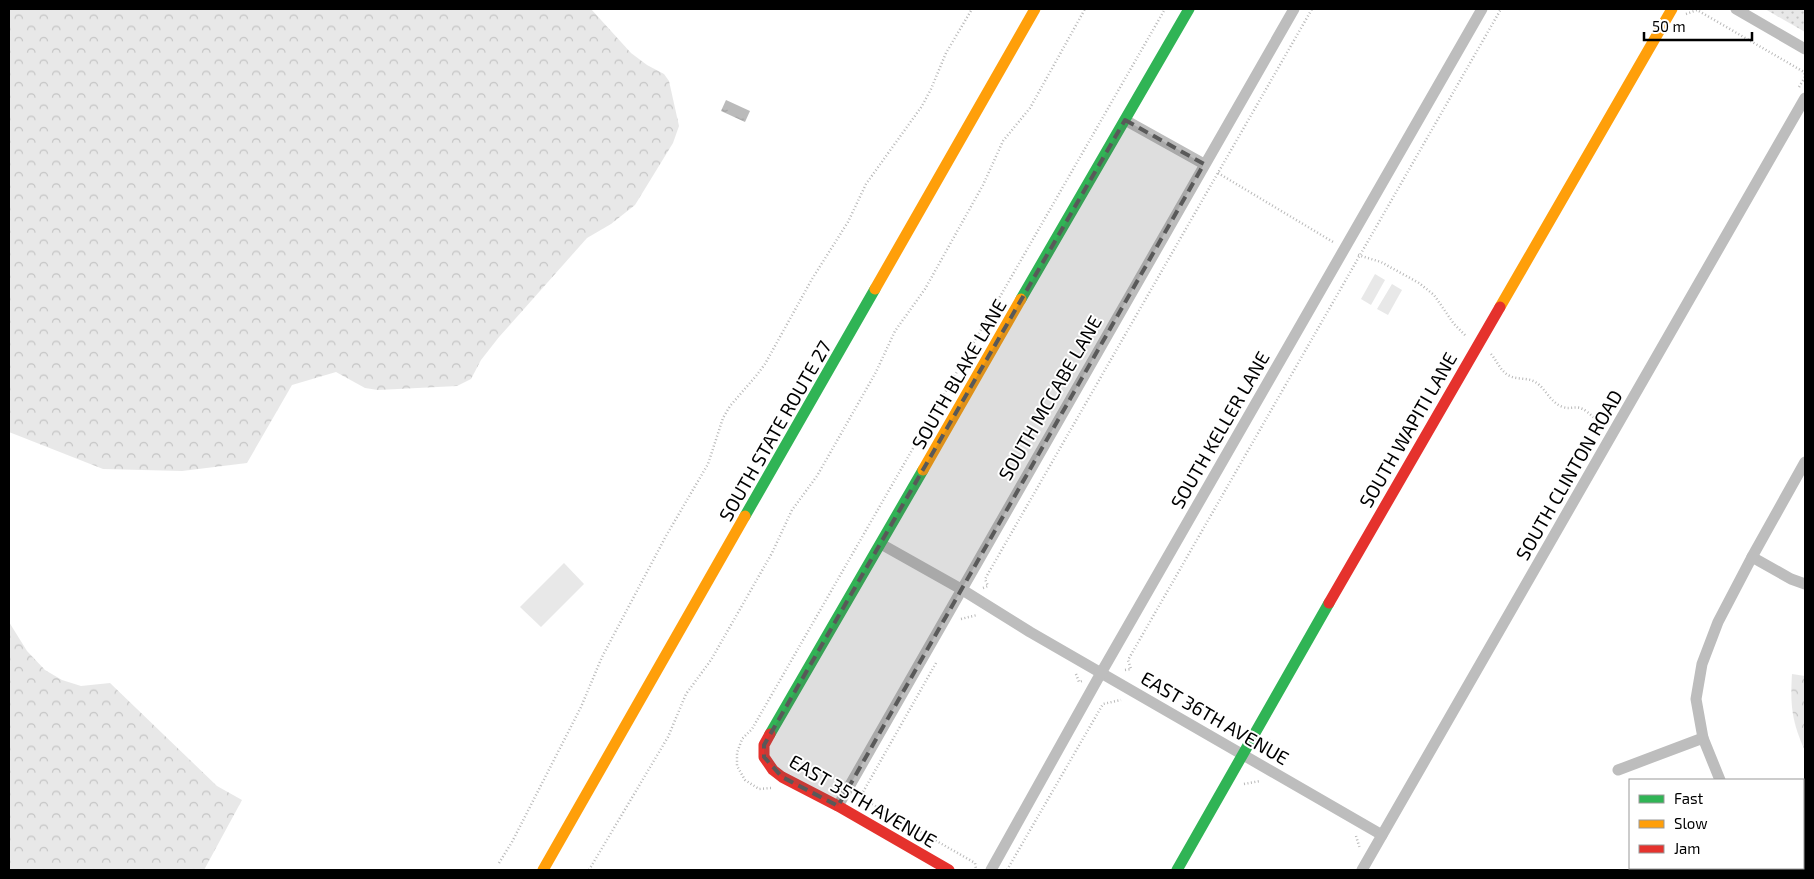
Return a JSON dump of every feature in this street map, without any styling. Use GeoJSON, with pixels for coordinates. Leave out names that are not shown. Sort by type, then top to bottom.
{"type":"FeatureCollection","features":[{"type":"Feature","properties":{"kind":"street","name":"SOUTH STATE ROUTE 27"},"geometry":{"type":"LineString","coordinates":[[543,870],[1035,9]]}},
{"type":"Feature","properties":{"kind":"street","name":"SOUTH BLAKE LANE"},"geometry":{"type":"LineString","coordinates":[[764,756],[764,745],[1189,9]]}},
{"type":"Feature","properties":{"kind":"street","name":"SOUTH MCCABE LANE"},"geometry":{"type":"LineString","coordinates":[[838,806],[1294,9]]}},
{"type":"Feature","properties":{"kind":"street","name":"SOUTH KELLER LANE"},"geometry":{"type":"LineString","coordinates":[[991,870],[1101,673],[1482,9]]}},
{"type":"Feature","properties":{"kind":"street","name":"SOUTH WAPITI LANE"},"geometry":{"type":"LineString","coordinates":[[1177,870],[1672,9]]}},
{"type":"Feature","properties":{"kind":"street"},"geometry":{"type":"LineString","coordinates":[[1736,9],[1805,49]]}},
{"type":"Feature","properties":{"kind":"street","name":"SOUTH CLINTON ROAD"},"geometry":{"type":"LineString","coordinates":[[1362,870],[1805,98]]}},
{"type":"Feature","properties":{"kind":"street"},"geometry":{"type":"LineString","coordinates":[[1125,120],[1204,164]]}},
{"type":"Feature","properties":{"kind":"street"},"geometry":{"type":"LineString","coordinates":[[1720,779],[1703,738],[1696,699],[1702,664],[1718,622],[1805,462]]}},
{"type":"Feature","properties":{"kind":"street","name":"EAST 36TH AVENUE"},"geometry":{"type":"LineString","coordinates":[[881,544],[1382,835]]}},
{"type":"Feature","properties":{"kind":"street"},"geometry":{"type":"LineString","coordinates":[[1752,557],[1791,579],[1805,584]]}},
{"type":"Feature","properties":{"kind":"street"},"geometry":{"type":"LineString","coordinates":[[1618,770],[1703,738]]}},
{"type":"Feature","properties":{"kind":"street","name":"EAST 35TH AVENUE"},"geometry":{"type":"LineString","coordinates":[[764,756],[773,770],[782,777],[838,806],[949,870]]}},
{"type":"Feature","properties":{"kind":"path"},"geometry":{"type":"LineString","coordinates":[[499,863],[512,842],[582,707],[602,656],[666,536],[708,464],[723,418],[730,406],[765,364],[812,279],[848,222],[866,184],[922,106],[946,53],[972,9]]}},
{"type":"Feature","properties":{"kind":"path"},"geometry":{"type":"LineString","coordinates":[[589,870],[668,737],[686,694],[711,660],[772,553],[792,510],[817,476],[866,389],[895,331],[925,289],[983,185],[1002,141],[1030,108],[1085,9]]}},
{"type":"Feature","properties":{"kind":"path"},"geometry":{"type":"LineString","coordinates":[[983,588],[988,586],[984,579],[1312,9]]}},
{"type":"Feature","properties":{"kind":"path"},"geometry":{"type":"LineString","coordinates":[[1126,670],[1131,669],[1128,660],[1501,9]]}},
{"type":"Feature","properties":{"kind":"path"},"geometry":{"type":"LineString","coordinates":[[1685,15],[1697,10],[1804,72],[1805,75]]}},
{"type":"Feature","properties":{"kind":"path"},"geometry":{"type":"LineString","coordinates":[[1204,164],[1344,248]]}},
{"type":"Feature","properties":{"kind":"path"},"geometry":{"type":"LineString","coordinates":[[956,627],[962,619],[976,615],[985,620]]}},
{"type":"Feature","properties":{"kind":"path"},"geometry":{"type":"LineString","coordinates":[[937,662],[863,792],[865,800],[975,863],[976,869]]}},
{"type":"Feature","properties":{"kind":"path"},"geometry":{"type":"LineString","coordinates":[[1069,669],[1077,674],[1079,682],[1084,681]]}},
{"type":"Feature","properties":{"kind":"path"},"geometry":{"type":"LineString","coordinates":[[1007,870],[1103,704],[1122,700]]}},
{"type":"Feature","properties":{"kind":"path"},"geometry":{"type":"LineString","coordinates":[[1266,750],[1270,750],[1268,742],[1273,734]]}},
{"type":"Feature","properties":{"kind":"path"},"geometry":{"type":"LineString","coordinates":[[1240,791],[1244,784],[1253,781],[1260,780],[1268,785]]}},
{"type":"Feature","properties":{"kind":"path"},"geometry":{"type":"LineString","coordinates":[[1356,836],[1360,851]]}},
{"type":"Feature","properties":{"kind":"highlighted area"},"geometry":{"type":"Polygon","coordinates":[[[1125,120],[1204,164],[838,806],[782,777],[764,757],[764,745],[1125,120]]]}},
{"type":"Feature","properties":{"kind":"green space"},"geometry":{"type":"Polygon","coordinates":[[[9,9],[591,9],[631,53],[647,65],[664,74],[669,81],[679,126],[673,143],[635,205],[611,224],[587,238],[499,337],[481,360],[471,379],[457,386],[378,390],[365,388],[336,372],[292,385],[247,463],[182,471],[103,469],[9,432],[9,9]]]}},
{"type":"Feature","properties":{"kind":"green space"},"geometry":{"type":"Polygon","coordinates":[[[1765,9],[1805,9],[1805,32],[1765,9]]]}},
{"type":"Feature","properties":{"kind":"green space"},"geometry":{"type":"Polygon","coordinates":[[[1375,274],[1385,280],[1371,305],[1361,299],[1375,274]]]}},
{"type":"Feature","properties":{"kind":"green space"},"geometry":{"type":"Polygon","coordinates":[[[1392,284],[1402,290],[1388,315],[1377,309],[1392,284]]]}},
{"type":"Feature","properties":{"kind":"green space"},"geometry":{"type":"Polygon","coordinates":[[[564,563],[584,584],[541,627],[520,607],[564,563]]]}},
{"type":"Feature","properties":{"kind":"green space"},"geometry":{"type":"Polygon","coordinates":[[[9,622],[27,651],[45,670],[62,680],[81,686],[110,683],[217,786],[242,800],[204,870],[9,870],[9,622]]]}},
{"type":"Feature","properties":{"kind":"green space"},"geometry":{"type":"Polygon","coordinates":[[[1792,674],[1805,676],[1805,751],[1793,714],[1791,695],[1792,674]]]}},
{"type":"Feature","properties":{"kind":"green space"},"geometry":{"type":"Polygon","coordinates":[[[1805,807],[1805,870],[1766,870],[1804,869],[1805,807]]]}},
{"type":"Feature","properties":{"kind":"water"},"geometry":{"type":"Polygon","coordinates":[[[726,100],[750,111],[745,122],[721,111],[726,100]]]}},
{"type":"Feature","properties":{"kind":"traffic: fast"},"geometry":{"type":"LineString","coordinates":[[1021,299],[1189,9]]}},
{"type":"Feature","properties":{"kind":"traffic: fast"},"geometry":{"type":"LineString","coordinates":[[745,516],[875,289]]}},
{"type":"Feature","properties":{"kind":"traffic: fast"},"geometry":{"type":"LineString","coordinates":[[770,734],[923,470]]}},
{"type":"Feature","properties":{"kind":"traffic: fast"},"geometry":{"type":"LineString","coordinates":[[1177,870],[1329,603]]}},
{"type":"Feature","properties":{"kind":"traffic: slow"},"geometry":{"type":"LineString","coordinates":[[875,289],[1035,9]]}},
{"type":"Feature","properties":{"kind":"traffic: slow"},"geometry":{"type":"LineString","coordinates":[[1500,307],[1672,9]]}},
{"type":"Feature","properties":{"kind":"traffic: slow"},"geometry":{"type":"LineString","coordinates":[[923,470],[1021,299]]}},
{"type":"Feature","properties":{"kind":"traffic: slow"},"geometry":{"type":"LineString","coordinates":[[543,870],[745,516]]}},
{"type":"Feature","properties":{"kind":"traffic: jam"},"geometry":{"type":"LineString","coordinates":[[1329,603],[1500,307]]}},
{"type":"Feature","properties":{"kind":"traffic: jam"},"geometry":{"type":"LineString","coordinates":[[770,734],[764,745],[764,757],[773,770],[782,777],[838,806],[949,870]]}}]}
